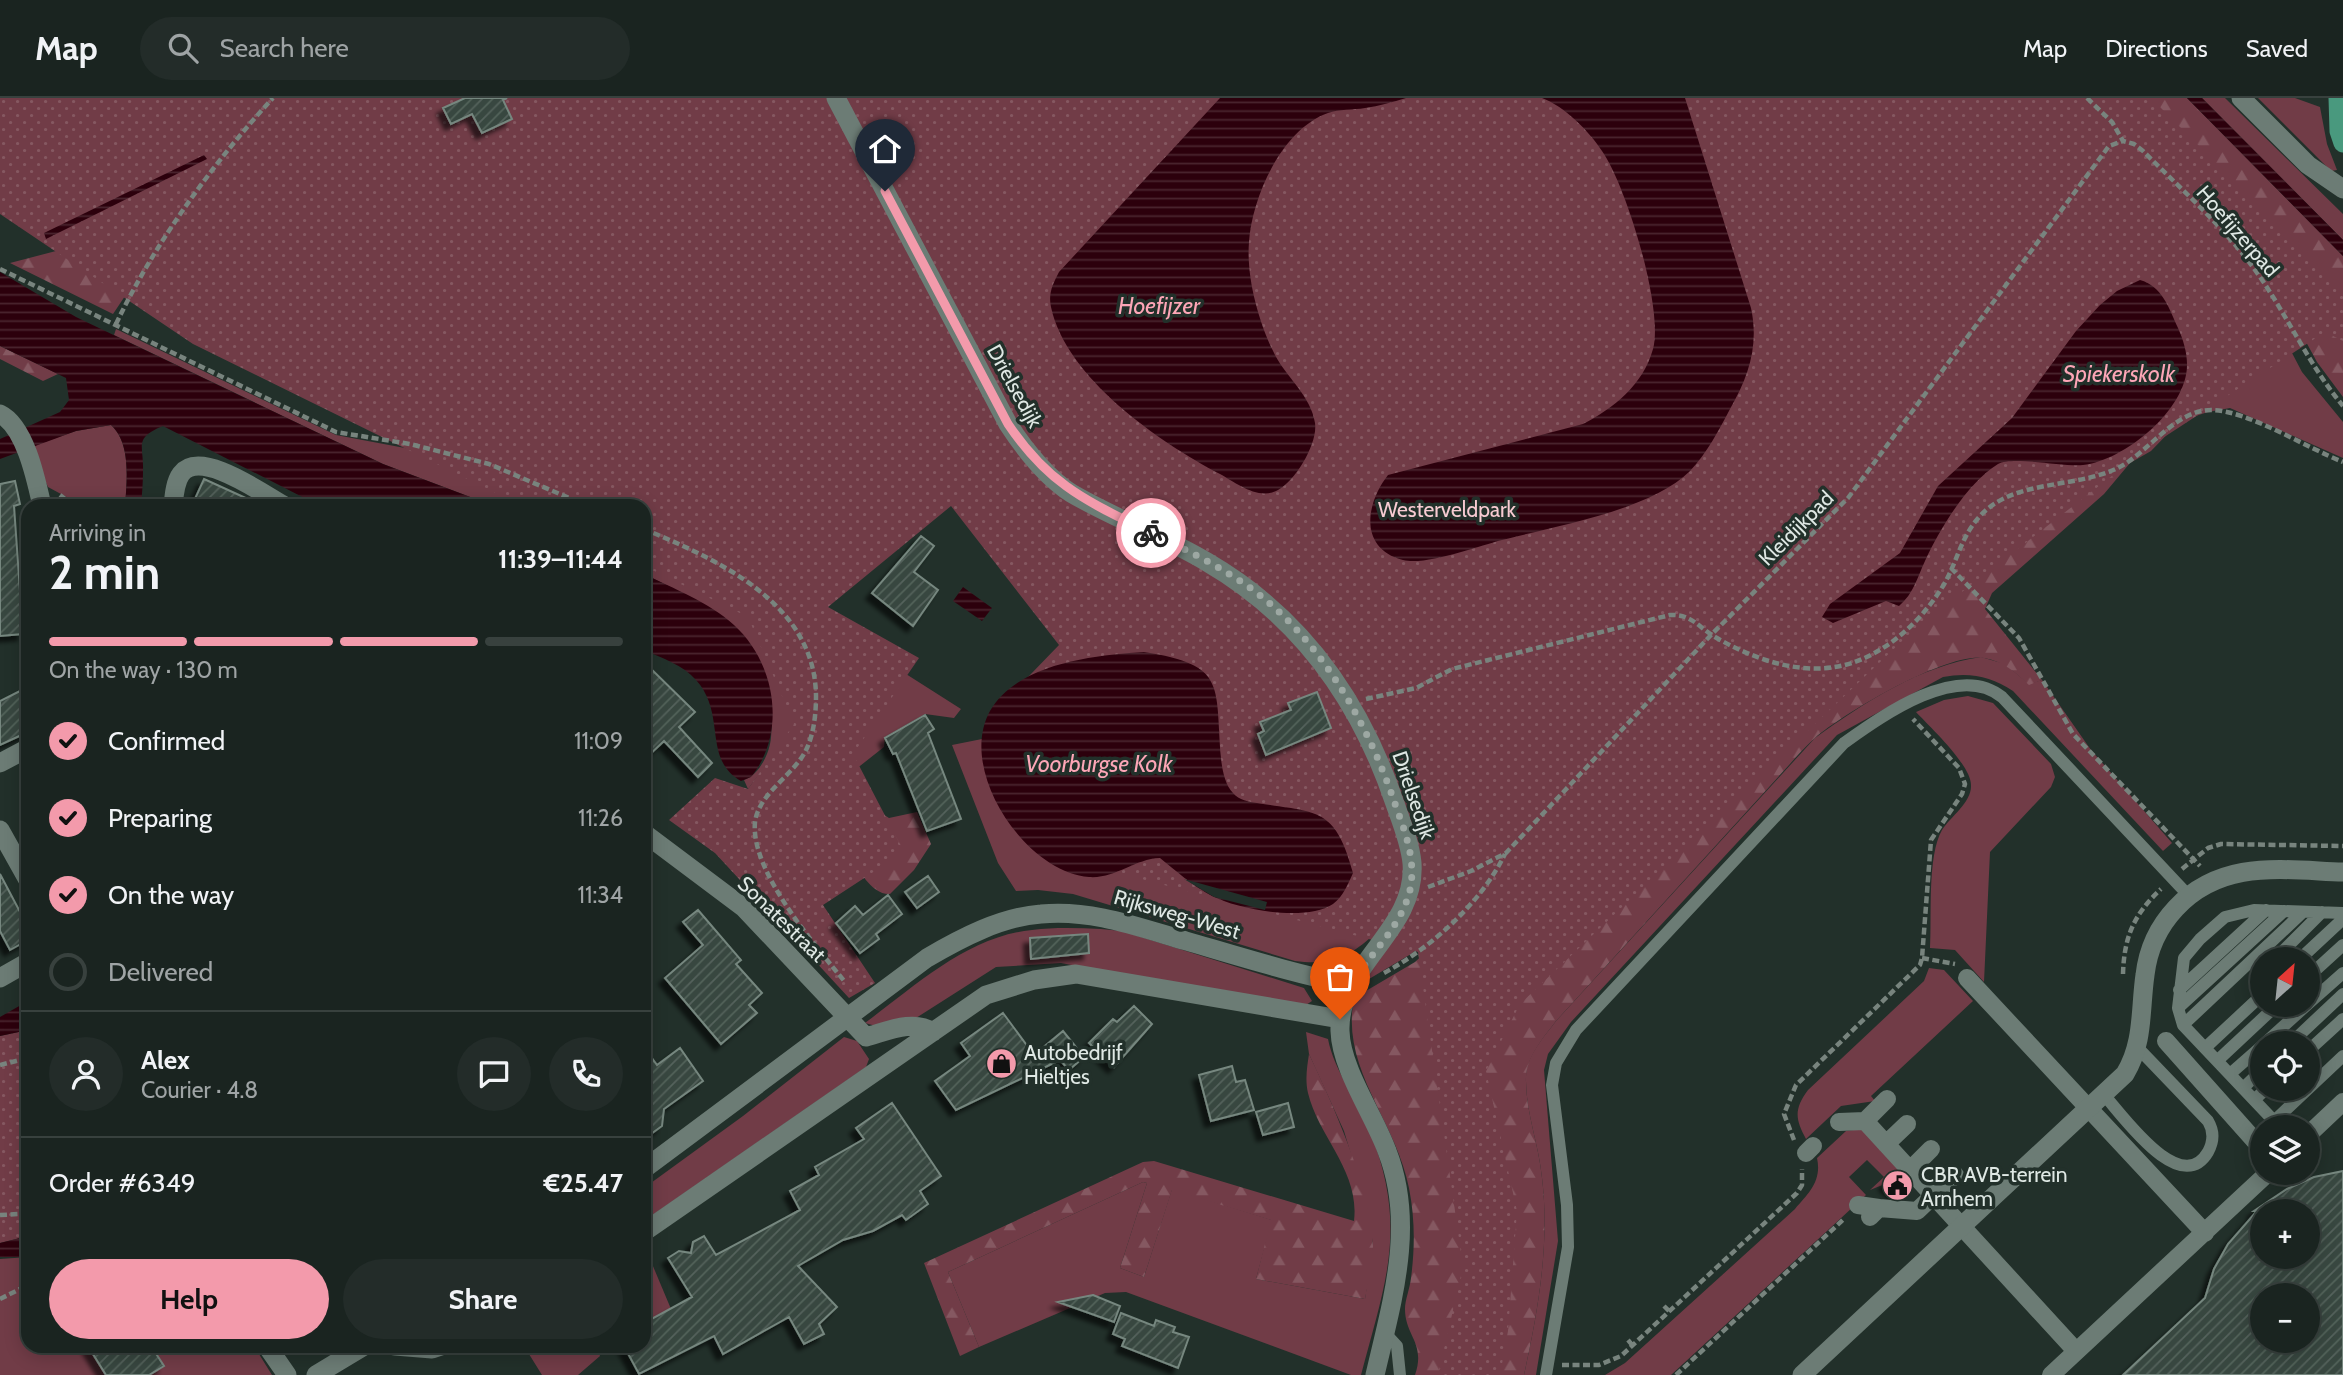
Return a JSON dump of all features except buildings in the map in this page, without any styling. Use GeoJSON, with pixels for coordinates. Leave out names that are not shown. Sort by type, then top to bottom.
{"type":"FeatureCollection","features":[{"type":"Feature","properties":{"kind":"main road"},"geometry":{"type":"LineString","coordinates":[[2335,99],[2343,143]]}},
{"type":"Feature","properties":{"kind":"street","name":"Drielsedijk"},"geometry":{"type":"LineString","coordinates":[[836,98],[1008,424],[1025,449],[1045,472],[1070,492],[1206,561],[1253,590],[1291,625],[1324,662],[1350,703],[1391,791],[1412,864],[1410,890],[1400,917],[1351,985],[1340,1019]]}},
{"type":"Feature","properties":{"kind":"street"},"geometry":{"type":"LineString","coordinates":[[2241,98],[2308,165],[2343,189]]}},
{"type":"Feature","properties":{"kind":"street"},"geometry":{"type":"LineString","coordinates":[[0,414],[11,419],[26,452],[41,499]]}},
{"type":"Feature","properties":{"kind":"street"},"geometry":{"type":"LineString","coordinates":[[175,499],[180,475],[188,467],[201,464],[218,470],[272,499]]}},
{"type":"Feature","properties":{"kind":"street"},"geometry":{"type":"LineString","coordinates":[[0,763],[21,752]]}},
{"type":"Feature","properties":{"kind":"street"},"geometry":{"type":"LineString","coordinates":[[0,830],[21,868]]}},
{"type":"Feature","properties":{"kind":"street","name":"Sonatestraat"},"geometry":{"type":"LineString","coordinates":[[651,838],[744,908],[849,1019]]}},
{"type":"Feature","properties":{"kind":"street"},"geometry":{"type":"LineString","coordinates":[[1802,1375],[2105,1096],[2125,1074],[2137,1047],[2145,972],[2151,947],[2164,922],[2189,895],[2213,879],[2252,869],[2343,872]]}},
{"type":"Feature","properties":{"kind":"street","name":"Rijksweg-West"},"geometry":{"type":"LineString","coordinates":[[651,1165],[866,1007],[928,958],[956,941],[999,923],[1040,914],[1099,915],[1303,975],[1351,985]]}},
{"type":"Feature","properties":{"kind":"street"},"geometry":{"type":"LineString","coordinates":[[0,978],[21,966]]}},
{"type":"Feature","properties":{"kind":"street"},"geometry":{"type":"LineString","coordinates":[[651,1227],[846,1095],[887,1063],[986,995],[1001,988],[1076,974],[1340,1019],[1343,1052],[1375,1121],[1398,1184],[1402,1221],[1398,1271],[1375,1375]]}},
{"type":"Feature","properties":{"kind":"street"},"geometry":{"type":"LineString","coordinates":[[1967,978],[2205,1233]]}},
{"type":"Feature","properties":{"kind":"street"},"geometry":{"type":"LineString","coordinates":[[849,1019],[887,1063]]}},
{"type":"Feature","properties":{"kind":"street"},"geometry":{"type":"LineString","coordinates":[[866,1037],[914,1024],[923,1025],[933,1032]]}},
{"type":"Feature","properties":{"kind":"street"},"geometry":{"type":"LineString","coordinates":[[2166,1041],[2250,1135]]}},
{"type":"Feature","properties":{"kind":"street"},"geometry":{"type":"LineString","coordinates":[[1839,1122],[1865,1121],[1887,1099]]}},
{"type":"Feature","properties":{"kind":"street"},"geometry":{"type":"LineString","coordinates":[[2320,1124],[2343,1102]]}},
{"type":"Feature","properties":{"kind":"street"},"geometry":{"type":"LineString","coordinates":[[1865,1121],[2076,1351]]}},
{"type":"Feature","properties":{"kind":"street"},"geometry":{"type":"LineString","coordinates":[[1886,1144],[1907,1124]]}},
{"type":"Feature","properties":{"kind":"street"},"geometry":{"type":"LineString","coordinates":[[1910,1170],[1931,1149]]}},
{"type":"Feature","properties":{"kind":"street"},"geometry":{"type":"LineString","coordinates":[[1869,1210],[1917,1211],[1955,1175]]}},
{"type":"Feature","properties":{"kind":"street"},"geometry":{"type":"LineString","coordinates":[[2051,1375],[2255,1185]]}},
{"type":"Feature","properties":{"kind":"street"},"geometry":{"type":"LineString","coordinates":[[272,1353],[287,1375]]}},
{"type":"Feature","properties":{"kind":"street"},"geometry":{"type":"LineString","coordinates":[[316,1375],[352,1353]]}},
{"type":"Feature","properties":{"kind":"lane"},"geometry":{"type":"LineString","coordinates":[[1547,1370],[1568,1247],[1567,1205],[1552,1085],[1562,1052],[1577,1030],[1828,758],[1855,735],[1903,708],[1954,685],[1979,684],[1995,691],[2189,895]]}},
{"type":"Feature","properties":{"kind":"lane"},"geometry":{"type":"LineString","coordinates":[[2179,990],[2266,910]]}},
{"type":"Feature","properties":{"kind":"lane"},"geometry":{"type":"LineString","coordinates":[[2250,1096],[2183,1025],[2178,1007],[2184,958],[2210,929],[2234,913],[2266,910],[2343,913]]}},
{"type":"Feature","properties":{"kind":"lane"},"geometry":{"type":"LineString","coordinates":[[2178,1007],[2284,911]]}},
{"type":"Feature","properties":{"kind":"lane"},"geometry":{"type":"LineString","coordinates":[[2183,1025],[2303,912]]}},
{"type":"Feature","properties":{"kind":"lane"},"geometry":{"type":"LineString","coordinates":[[2287,947],[2322,912]]}},
{"type":"Feature","properties":{"kind":"lane"},"geometry":{"type":"LineString","coordinates":[[2313,947],[2343,919]]}},
{"type":"Feature","properties":{"kind":"lane"},"geometry":{"type":"LineString","coordinates":[[2320,966],[2343,945]]}},
{"type":"Feature","properties":{"kind":"lane"},"geometry":{"type":"LineString","coordinates":[[2320,993],[2343,973]]}},
{"type":"Feature","properties":{"kind":"lane"},"geometry":{"type":"LineString","coordinates":[[2304,1031],[2343,994]]}},
{"type":"Feature","properties":{"kind":"lane"},"geometry":{"type":"LineString","coordinates":[[2205,1048],[2250,1005]]}},
{"type":"Feature","properties":{"kind":"lane"},"geometry":{"type":"LineString","coordinates":[[2217,1060],[2264,1017]]}},
{"type":"Feature","properties":{"kind":"lane"},"geometry":{"type":"LineString","coordinates":[[2278,1031],[2294,1017]]}},
{"type":"Feature","properties":{"kind":"lane"},"geometry":{"type":"LineString","coordinates":[[2320,1040],[2343,1019]]}},
{"type":"Feature","properties":{"kind":"lane"},"geometry":{"type":"LineString","coordinates":[[2105,1096],[2169,1162],[2187,1166],[2200,1161],[2208,1151],[2213,1137],[2207,1121],[2137,1047]]}},
{"type":"Feature","properties":{"kind":"lane"},"geometry":{"type":"LineString","coordinates":[[2230,1074],[2250,1056]]}},
{"type":"Feature","properties":{"kind":"lane"},"geometry":{"type":"LineString","coordinates":[[2320,1078],[2343,1056]]}},
{"type":"Feature","properties":{"kind":"lane"},"geometry":{"type":"LineString","coordinates":[[2243,1088],[2250,1081]]}},
{"type":"Feature","properties":{"kind":"lane"},"geometry":{"type":"LineString","coordinates":[[2255,1101],[2274,1121],[2295,1101]]}},
{"type":"Feature","properties":{"kind":"lane"},"geometry":{"type":"LineString","coordinates":[[1385,1333],[1397,1346],[1401,1375]]}},
{"type":"Feature","properties":{"kind":"path"},"geometry":{"type":"LineString","coordinates":[[116,324],[199,187],[230,145],[273,98]]}},
{"type":"Feature","properties":{"kind":"path","name":"Hoefijzerpad"},"geometry":{"type":"LineString","coordinates":[[2087,98],[2112,122],[2123,141],[2134,144],[2143,152],[2236,247],[2254,269],[2314,366],[2343,406]]}},
{"type":"Feature","properties":{"kind":"path","name":"Kleidijkpad"},"geometry":{"type":"LineString","coordinates":[[1437,884],[1506,853],[1711,635],[1848,498],[2109,146],[2123,141]]}},
{"type":"Feature","properties":{"kind":"path"},"geometry":{"type":"LineString","coordinates":[[0,269],[337,432],[410,444],[489,464],[571,499]]}},
{"type":"Feature","properties":{"kind":"path"},"geometry":{"type":"LineString","coordinates":[[1350,703],[1416,688],[1452,669],[1670,615],[1688,617],[1711,635],[1749,656],[1777,664],[1835,667],[1852,663],[1885,647],[1914,625],[1943,586],[1963,541],[1979,517],[1996,502],[2042,486],[2081,480],[2118,468],[2191,414],[2209,410],[2230,412],[2343,462]]}},
{"type":"Feature","properties":{"kind":"path"},"geometry":{"type":"LineString","coordinates":[[651,532],[733,571],[766,596],[805,642],[816,681],[811,738],[802,758],[758,810],[755,823],[757,845],[785,903],[866,1007]]}},
{"type":"Feature","properties":{"kind":"path"},"geometry":{"type":"LineString","coordinates":[[1951,568],[2019,638],[2073,734],[2213,879]]}},
{"type":"Feature","properties":{"kind":"path"},"geometry":{"type":"LineString","coordinates":[[1547,1370],[1607,1364],[1633,1346],[1776,1214],[1802,1185],[1804,1151],[1784,1114],[1796,1085],[1900,980],[1920,965],[1931,840],[1965,784],[1959,768],[1903,708]]}},
{"type":"Feature","properties":{"kind":"path"},"geometry":{"type":"LineString","coordinates":[[1351,985],[1366,984],[1415,957],[1492,882],[1506,853]]}},
{"type":"Feature","properties":{"kind":"path"},"geometry":{"type":"LineString","coordinates":[[1922,958],[1930,959]]}},
{"type":"Feature","properties":{"kind":"path"},"geometry":{"type":"LineString","coordinates":[[1828,1044],[1833,1049]]}},
{"type":"Feature","properties":{"kind":"path"},"geometry":{"type":"LineString","coordinates":[[0,1065],[21,1060]]}},
{"type":"Feature","properties":{"kind":"path"},"geometry":{"type":"LineString","coordinates":[[1791,1079],[1796,1085]]}},
{"type":"Feature","properties":{"kind":"path"},"geometry":{"type":"LineString","coordinates":[[1770,1208],[1776,1214]]}},
{"type":"Feature","properties":{"kind":"path"},"geometry":{"type":"LineString","coordinates":[[1676,1375],[1869,1210]]}},
{"type":"Feature","properties":{"kind":"path"},"geometry":{"type":"LineString","coordinates":[[0,1215],[21,1212]]}},
{"type":"Feature","properties":{"kind":"path"},"geometry":{"type":"LineString","coordinates":[[1736,1239],[1742,1246]]}},
{"type":"Feature","properties":{"kind":"path"},"geometry":{"type":"LineString","coordinates":[[1700,1273],[1706,1280]]}},
{"type":"Feature","properties":{"kind":"path"},"geometry":{"type":"LineString","coordinates":[[0,1299],[21,1288]]}},
{"type":"Feature","properties":{"kind":"path"},"geometry":{"type":"LineString","coordinates":[[1664,1306],[1671,1313]]}},
{"type":"Feature","properties":{"kind":"path"},"geometry":{"type":"LineString","coordinates":[[1628,1340],[1633,1346]]}},
{"type":"Feature","properties":{"kind":"green space","name":"Westerveldpark"},"geometry":{"type":"Polygon","coordinates":[[[0,98],[2151,98],[2343,290],[2343,341],[2325,332],[2152,445],[1919,625],[1520,1004],[1486,1071],[1517,1211],[1508,1331],[1500,1375],[1438,1375],[1463,1267],[1418,952],[1077,862],[1005,701],[1059,645],[951,506],[828,607],[919,658],[853,754],[904,852],[823,905],[875,983],[849,998],[715,853],[669,820],[715,778],[748,789],[794,724],[748,617],[651,569],[651,499],[508,499],[193,344],[0,214],[0,98]]]}},
{"type":"Feature","properties":{"kind":"green space"},"geometry":{"type":"Polygon","coordinates":[[[2096,98],[2187,98],[2343,256],[2343,397],[2317,362],[2293,318],[2096,98]]]}},
{"type":"Feature","properties":{"kind":"green space"},"geometry":{"type":"Polygon","coordinates":[[[2202,98],[2225,98],[2343,214],[2343,240],[2202,98]]]}},
{"type":"Feature","properties":{"kind":"green space"},"geometry":{"type":"Polygon","coordinates":[[[2258,98],[2295,98],[2320,107],[2327,144],[2337,170],[2331,171],[2258,98]]]}},
{"type":"Feature","properties":{"kind":"green space"},"geometry":{"type":"Polygon","coordinates":[[[165,236],[113,314],[10,263],[56,251],[165,236]]]}},
{"type":"Feature","properties":{"kind":"green space"},"geometry":{"type":"Polygon","coordinates":[[[2279,328],[2302,372],[2343,422],[2343,458],[2230,408],[2208,412],[2231,359],[2279,328]]]}},
{"type":"Feature","properties":{"kind":"green space"},"geometry":{"type":"Polygon","coordinates":[[[116,329],[336,435],[458,458],[564,499],[476,499],[383,464],[114,335],[116,329]]]}},
{"type":"Feature","properties":{"kind":"green space"},"geometry":{"type":"Polygon","coordinates":[[[0,346],[58,374],[43,381],[0,359],[0,346]]]}},
{"type":"Feature","properties":{"kind":"green space"},"geometry":{"type":"Polygon","coordinates":[[[2231,359],[2208,412],[2180,421],[2151,451],[2130,463],[2104,494],[1992,593],[1985,609],[2042,680],[2029,685],[2003,664],[1984,658],[1967,659],[1946,664],[1896,686],[1829,727],[1798,755],[1556,1021],[1533,1054],[1526,1077],[1542,1178],[1545,1228],[1538,1302],[1524,1375],[1415,1375],[1418,1364],[1417,1347],[1408,1326],[1405,1309],[1413,1256],[1411,1199],[1402,1163],[1371,1094],[1355,1048],[1352,1024],[1354,998],[1415,962],[1454,926],[2231,359]]]}},
{"type":"Feature","properties":{"kind":"green space"},"geometry":{"type":"Polygon","coordinates":[[[111,425],[117,433],[125,452],[125,499],[70,499],[48,487],[29,447],[76,431],[111,425]]]}},
{"type":"Feature","properties":{"kind":"green space"},"geometry":{"type":"Polygon","coordinates":[[[651,535],[714,564],[814,701],[748,789],[744,780],[759,768],[766,756],[771,737],[771,704],[765,677],[755,653],[739,634],[720,617],[651,578],[651,535]]]}},
{"type":"Feature","properties":{"kind":"green space"},"geometry":{"type":"Polygon","coordinates":[[[873,653],[961,709],[954,718],[925,714],[885,737],[884,747],[846,777],[873,653]]]}},
{"type":"Feature","properties":{"kind":"green space"},"geometry":{"type":"Polygon","coordinates":[[[1981,657],[2005,664],[2029,684],[2042,680],[2091,750],[2172,843],[2163,851],[2013,691],[1988,679],[1971,675],[1943,677],[1837,735],[1571,1022],[1548,1054],[1544,1070],[1558,1241],[1536,1375],[1524,1375],[1538,1302],[1545,1228],[1540,1165],[1526,1090],[1527,1069],[1536,1047],[1556,1021],[1815,738],[1894,687],[1936,668],[1981,657]]]}},
{"type":"Feature","properties":{"kind":"green space"},"geometry":{"type":"Polygon","coordinates":[[[1968,696],[1993,703],[2051,764],[2055,777],[2051,787],[1990,852],[1984,982],[1955,950],[1930,948],[1932,870],[1937,841],[1942,830],[1968,797],[1971,785],[1957,757],[1916,712],[1944,700],[1968,696]]]}},
{"type":"Feature","properties":{"kind":"green space"},"geometry":{"type":"Polygon","coordinates":[[[982,739],[988,775],[1001,806],[1019,833],[1045,859],[1131,866],[1379,930],[1360,947],[1341,957],[1321,962],[1295,961],[1073,894],[1038,890],[1016,891],[998,863],[952,745],[982,739]]]}},
{"type":"Feature","properties":{"kind":"green space"},"geometry":{"type":"Polygon","coordinates":[[[878,811],[889,818],[917,812],[931,844],[914,870],[890,894],[871,886],[849,855],[878,811]]]}},
{"type":"Feature","properties":{"kind":"green space"},"geometry":{"type":"Polygon","coordinates":[[[1032,930],[1122,931],[1304,988],[1312,1001],[1306,1005],[1228,995],[1061,963],[996,967],[916,1018],[883,1028],[865,1023],[943,965],[986,942],[1008,934],[1032,930]]]}},
{"type":"Feature","properties":{"kind":"green space"},"geometry":{"type":"Polygon","coordinates":[[[1440,930],[1411,954],[1364,982],[1366,971],[1399,932],[1440,930]]]}},
{"type":"Feature","properties":{"kind":"green space"},"geometry":{"type":"Polygon","coordinates":[[[1929,968],[1944,970],[1973,1001],[1871,1096],[1875,1101],[1841,1106],[1806,1139],[1800,1126],[1798,1109],[1808,1090],[1924,981],[1929,968]]]}},
{"type":"Feature","properties":{"kind":"green space"},"geometry":{"type":"Polygon","coordinates":[[[21,1032],[21,1238],[0,1243],[0,1036],[21,1032]]]}},
{"type":"Feature","properties":{"kind":"green space"},"geometry":{"type":"Polygon","coordinates":[[[1306,1032],[1328,1039],[1335,1063],[1370,1131],[1382,1165],[1388,1197],[1390,1226],[1385,1282],[1361,1375],[1351,1375],[1126,1292],[1105,1293],[979,1347],[948,1272],[1143,1182],[1147,1183],[1120,1268],[1144,1277],[1172,1189],[1272,1220],[1256,1279],[1365,1299],[1373,1244],[1367,1208],[1344,1131],[1309,1054],[1306,1032]]]}},
{"type":"Feature","properties":{"kind":"green space"},"geometry":{"type":"Polygon","coordinates":[[[844,1037],[857,1041],[869,1059],[866,1067],[651,1216],[651,1183],[743,1116],[844,1037]]]}},
{"type":"Feature","properties":{"kind":"green space"},"geometry":{"type":"Polygon","coordinates":[[[1309,1054],[1350,1148],[1366,1201],[1373,1246],[1365,1299],[1256,1279],[1271,1220],[1172,1190],[1144,1277],[1120,1268],[1147,1183],[1143,1182],[948,1272],[979,1347],[960,1356],[924,1263],[1143,1162],[1154,1161],[1354,1221],[1351,1186],[1313,1109],[1308,1093],[1306,1078],[1309,1054]]]}},
{"type":"Feature","properties":{"kind":"green space"},"geometry":{"type":"Polygon","coordinates":[[[1861,1129],[1900,1169],[1885,1184],[1870,1190],[1884,1177],[1867,1160],[1849,1177],[1866,1195],[1671,1375],[1605,1375],[1625,1363],[1795,1209],[1816,1180],[1817,1158],[1846,1131],[1861,1129]]]}},
{"type":"Feature","properties":{"kind":"green space"},"geometry":{"type":"Polygon","coordinates":[[[21,1258],[21,1353],[258,1353],[272,1375],[0,1375],[0,1259],[21,1258]]]}},
{"type":"Feature","properties":{"kind":"green space"},"geometry":{"type":"Polygon","coordinates":[[[651,1261],[671,1309],[651,1319],[651,1261]]]}},
{"type":"Feature","properties":{"kind":"green space"},"geometry":{"type":"Polygon","coordinates":[[[528,1353],[599,1353],[600,1356],[578,1375],[542,1375],[528,1353]]]}},
{"type":"Feature","properties":{"kind":"water","name":"Hoefijzer"},"geometry":{"type":"Polygon","coordinates":[[[1220,98],[1406,98],[1386,104],[1332,112],[1312,121],[1297,134],[1272,167],[1256,205],[1249,242],[1255,300],[1275,355],[1309,404],[1315,423],[1313,440],[1298,470],[1285,485],[1271,493],[1248,490],[1196,461],[1118,405],[1075,359],[1060,333],[1050,302],[1059,272],[1220,98]]]}},
{"type":"Feature","properties":{"kind":"water"},"geometry":{"type":"Polygon","coordinates":[[[1542,98],[1685,98],[1751,308],[1754,335],[1751,360],[1737,397],[1717,433],[1702,457],[1673,485],[1602,515],[1452,555],[1425,560],[1403,560],[1379,546],[1370,524],[1375,498],[1388,475],[1583,424],[1606,411],[1626,394],[1642,374],[1653,349],[1655,330],[1648,278],[1632,218],[1612,168],[1597,143],[1583,128],[1559,107],[1542,98]]]}},
{"type":"Feature","properties":{"kind":"water"},"geometry":{"type":"Polygon","coordinates":[[[2187,98],[2202,98],[2343,240],[2343,256],[2187,98]]]}},
{"type":"Feature","properties":{"kind":"water"},"geometry":{"type":"Polygon","coordinates":[[[204,155],[207,159],[46,239],[44,233],[204,155]]]}},
{"type":"Feature","properties":{"kind":"water"},"geometry":{"type":"Polygon","coordinates":[[[0,272],[76,317],[383,464],[476,499],[306,499],[163,426],[147,435],[142,444],[141,499],[125,499],[125,452],[111,425],[76,431],[0,459],[0,439],[60,412],[69,400],[66,378],[0,346],[0,272]]]}},
{"type":"Feature","properties":{"kind":"water","name":"Spiekerskolk"},"geometry":{"type":"Polygon","coordinates":[[[2140,280],[2154,287],[2164,299],[2180,332],[2187,364],[2177,398],[2151,430],[2117,454],[2083,465],[2026,461],[1998,464],[1965,494],[1946,521],[1912,591],[1899,606],[1886,601],[1833,623],[1822,617],[1830,604],[1900,553],[1938,486],[2012,418],[2076,331],[2100,305],[2117,291],[2140,280]]]}},
{"type":"Feature","properties":{"kind":"water"},"geometry":{"type":"Polygon","coordinates":[[[651,577],[714,609],[734,625],[759,659],[772,699],[773,720],[762,759],[751,777],[741,781],[729,772],[718,748],[711,707],[705,693],[691,675],[651,653],[651,577]]]}},
{"type":"Feature","properties":{"kind":"water"},"geometry":{"type":"Polygon","coordinates":[[[963,587],[992,608],[982,621],[953,601],[963,587]]]}},
{"type":"Feature","properties":{"kind":"water","name":"Voorburgse Kolk"},"geometry":{"type":"Polygon","coordinates":[[[1144,652],[1190,664],[1203,672],[1211,682],[1216,695],[1223,772],[1230,790],[1235,795],[1251,802],[1309,812],[1331,824],[1339,835],[1353,873],[1337,901],[1321,909],[1290,913],[1239,906],[1205,892],[1160,858],[1107,875],[1089,877],[1065,871],[1042,857],[1021,838],[1003,814],[990,788],[983,761],[982,735],[990,711],[1002,695],[1038,672],[1081,659],[1144,652]]]}},
{"type":"Feature","properties":{"kind":"water"},"geometry":{"type":"Polygon","coordinates":[[[21,1005],[21,1032],[0,1036],[0,1017],[21,1005]]]}},
{"type":"Feature","properties":{"kind":"water"},"geometry":{"type":"Polygon","coordinates":[[[21,1238],[21,1257],[0,1257],[0,1243],[21,1238]]]}},
{"type":"Feature","properties":{"kind":"pier"},"geometry":{"type":"Polygon","coordinates":[[[1184,879],[1267,902],[1265,910],[1214,897],[1184,879]]]}},
{"type":"Feature","properties":{"kind":"way so far"},"geometry":{"type":"LineString","coordinates":[[1151,533],[1206,561],[1253,590],[1291,625],[1324,662],[1350,703],[1391,791],[1409,845],[1412,864],[1410,890],[1400,917],[1351,985],[1340,1019]]}},
{"type":"Feature","properties":{"kind":"place","name":"Autobedrijf Hieltjes"},"geometry":{"type":"Point","coordinates":[1001,1064]}},
{"type":"Feature","properties":{"kind":"place","name":"CBR AVB-terrein Arnhem"},"geometry":{"type":"Point","coordinates":[1898,1186]}},
{"type":"Feature","properties":{"kind":"route"},"geometry":{"type":"LineString","coordinates":[[885,191],[1008,424],[1025,449],[1045,472],[1070,492],[1151,533]]}}]}
